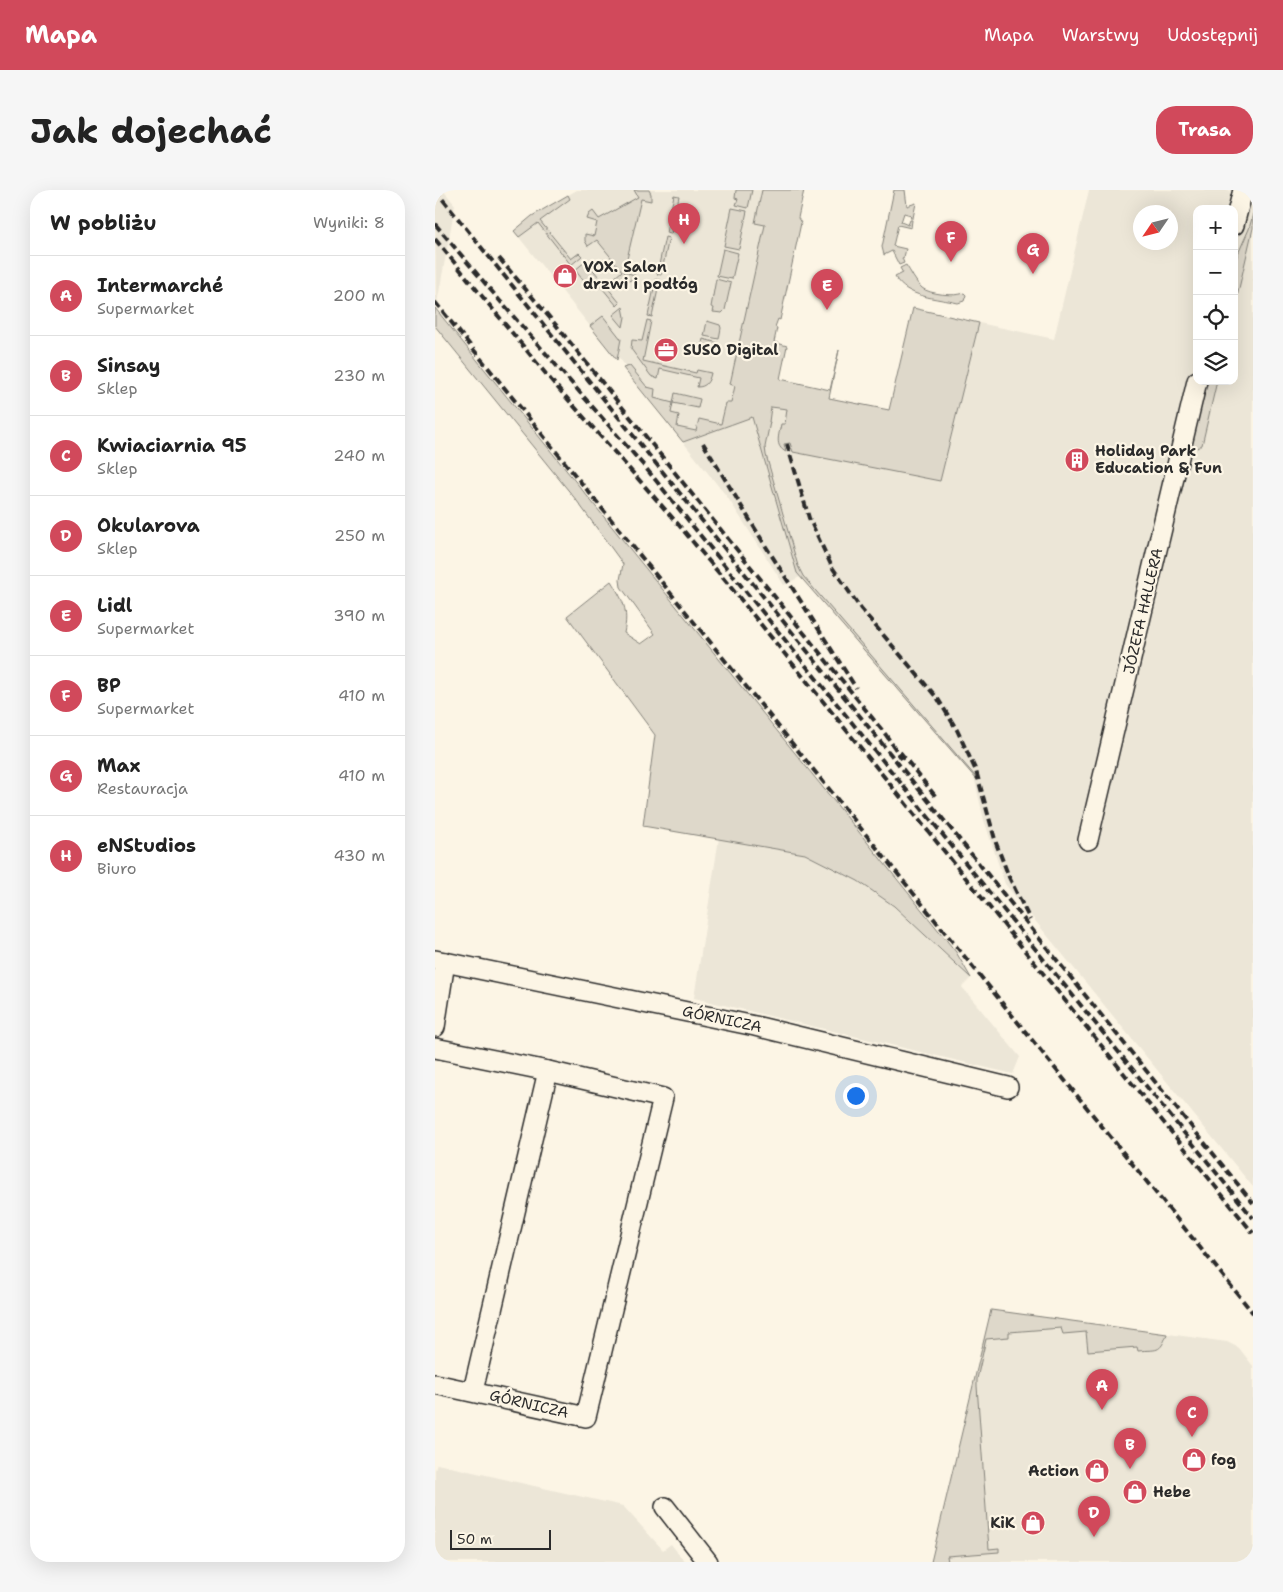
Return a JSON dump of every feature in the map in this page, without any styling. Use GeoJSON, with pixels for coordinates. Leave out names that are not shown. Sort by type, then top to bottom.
{"type":"FeatureCollection","features":[{"type":"Feature","properties":{"kind":"street"},"geometry":{"type":"LineString","coordinates":[[1238,209],[1243,190]]}},
{"type":"Feature","properties":{"kind":"street","name":"JÓZEFA HALLERA"},"geometry":{"type":"LineString","coordinates":[[1088,840],[1196,385]]}},
{"type":"Feature","properties":{"kind":"street"},"geometry":{"type":"LineString","coordinates":[[435,1027],[440,961]]}},
{"type":"Feature","properties":{"kind":"street","name":"GÓRNICZA"},"geometry":{"type":"LineString","coordinates":[[440,961],[755,1026],[1008,1087]]}},
{"type":"Feature","properties":{"kind":"street"},"geometry":{"type":"LineString","coordinates":[[435,1048],[548,1071]]}},
{"type":"Feature","properties":{"kind":"street","name":"GÓRNICZA"},"geometry":{"type":"LineString","coordinates":[[435,1384],[586,1417],[663,1098],[548,1071],[473,1391]]}},
{"type":"Feature","properties":{"kind":"street"},"geometry":{"type":"LineString","coordinates":[[665,1507],[708,1562]]}},
{"type":"Feature","properties":{"kind":"shaded area"},"geometry":{"type":"Polygon","coordinates":[[[435,190],[443,190],[455,205],[436,309],[435,190]]]}},
{"type":"Feature","properties":{"kind":"shaded area"},"geometry":{"type":"Polygon","coordinates":[[[577,190],[802,190],[758,386],[940,481],[979,323],[1054,339],[1089,190],[1228,190],[1231,191],[1230,196],[1253,202],[1253,1187],[1005,884],[984,820],[974,777],[800,577],[784,585],[728,498],[683,442],[685,441],[593,325],[590,326],[514,231],[532,216],[577,190]]]}},
{"type":"Feature","properties":{"kind":"shaded area"},"geometry":{"type":"Polygon","coordinates":[[[634,190],[649,190],[651,201],[641,199],[624,272],[635,275],[631,280],[623,283],[614,278],[622,271],[597,240],[588,246],[585,241],[585,234],[594,236],[597,222],[587,219],[589,214],[593,211],[599,219],[638,197],[634,190]]]}},
{"type":"Feature","properties":{"kind":"shaded area"},"geometry":{"type":"Polygon","coordinates":[[[736,190],[752,190],[748,208],[736,205],[738,199],[735,198],[736,190]]]}},
{"type":"Feature","properties":{"kind":"shaded area"},"geometry":{"type":"Polygon","coordinates":[[[762,190],[804,190],[798,218],[801,223],[780,320],[778,319],[775,327],[777,328],[774,342],[787,346],[780,379],[830,390],[839,350],[829,398],[889,410],[913,308],[979,323],[940,481],[793,452],[790,443],[784,444],[786,452],[780,447],[778,440],[781,424],[785,424],[787,409],[771,407],[765,447],[798,566],[803,576],[977,780],[797,573],[752,417],[683,442],[623,368],[630,366],[647,387],[655,389],[654,398],[673,403],[671,413],[679,415],[677,427],[696,431],[699,419],[721,424],[726,403],[731,403],[735,386],[730,384],[765,225],[755,223],[762,190]]]}},
{"type":"Feature","properties":{"kind":"shaded area"},"geometry":{"type":"Polygon","coordinates":[[[894,190],[905,190],[907,206],[916,203],[913,218],[910,218],[911,215],[904,213],[901,222],[908,225],[910,220],[912,220],[911,228],[898,225],[893,246],[906,249],[902,258],[904,263],[899,265],[892,251],[884,255],[882,247],[894,190]]]}},
{"type":"Feature","properties":{"kind":"shaded area"},"geometry":{"type":"Polygon","coordinates":[[[568,195],[570,199],[540,221],[571,259],[579,253],[582,256],[571,265],[538,223],[519,237],[514,231],[532,216],[568,195]]]}},
{"type":"Feature","properties":{"kind":"shaded area"},"geometry":{"type":"Polygon","coordinates":[[[674,195],[679,196],[671,234],[666,233],[674,195]]]}},
{"type":"Feature","properties":{"kind":"shaded area"},"geometry":{"type":"Polygon","coordinates":[[[732,208],[747,211],[739,249],[724,246],[732,208]]]}},
{"type":"Feature","properties":{"kind":"shaded area"},"geometry":{"type":"Polygon","coordinates":[[[1253,214],[1253,228],[1238,293],[1238,254],[1249,229],[1253,214]]]}},
{"type":"Feature","properties":{"kind":"shaded area"},"geometry":{"type":"Polygon","coordinates":[[[665,237],[669,238],[661,275],[657,274],[665,237]]]}},
{"type":"Feature","properties":{"kind":"shaded area"},"geometry":{"type":"Polygon","coordinates":[[[723,249],[738,253],[732,279],[717,276],[723,249]]]}},
{"type":"Feature","properties":{"kind":"shaded area"},"geometry":{"type":"Polygon","coordinates":[[[586,261],[620,303],[617,306],[598,283],[590,289],[575,270],[586,261]]]}},
{"type":"Feature","properties":{"kind":"shaded area"},"geometry":{"type":"Polygon","coordinates":[[[906,265],[915,280],[925,290],[955,295],[964,293],[966,295],[964,301],[958,303],[932,298],[907,289],[895,277],[903,273],[900,268],[906,265]]]}},
{"type":"Feature","properties":{"kind":"shaded area"},"geometry":{"type":"Polygon","coordinates":[[[656,279],[660,280],[652,317],[648,316],[656,279]]]}},
{"type":"Feature","properties":{"kind":"shaded area"},"geometry":{"type":"Polygon","coordinates":[[[716,279],[731,283],[725,310],[722,313],[713,312],[714,308],[711,307],[716,279]]]}},
{"type":"Feature","properties":{"kind":"shaded area"},"geometry":{"type":"Polygon","coordinates":[[[623,307],[625,317],[623,327],[613,315],[623,307]]]}},
{"type":"Feature","properties":{"kind":"shaded area"},"geometry":{"type":"Polygon","coordinates":[[[435,308],[956,952],[971,978],[894,906],[858,881],[805,854],[643,826],[655,735],[567,616],[611,581],[624,606],[626,618],[624,633],[641,644],[655,634],[621,587],[620,580],[623,564],[577,501],[435,326],[435,308]]]}},
{"type":"Feature","properties":{"kind":"shaded area"},"geometry":{"type":"Polygon","coordinates":[[[603,316],[621,339],[617,360],[590,326],[603,316]]]}},
{"type":"Feature","properties":{"kind":"shaded area"},"geometry":{"type":"Polygon","coordinates":[[[647,320],[651,321],[643,361],[696,373],[697,370],[711,373],[707,383],[697,387],[699,378],[660,369],[658,379],[651,376],[631,349],[632,340],[642,341],[647,320]]]}},
{"type":"Feature","properties":{"kind":"shaded area"},"geometry":{"type":"Polygon","coordinates":[[[707,321],[720,325],[719,339],[704,336],[707,321]]]}},
{"type":"Feature","properties":{"kind":"shaded area"},"geometry":{"type":"Polygon","coordinates":[[[703,339],[718,343],[716,352],[701,348],[703,339]]]}},
{"type":"Feature","properties":{"kind":"shaded area"},"geometry":{"type":"Polygon","coordinates":[[[1206,385],[1216,385],[1202,445],[1197,448],[1192,445],[1206,385]]]}},
{"type":"Feature","properties":{"kind":"shaded area"},"geometry":{"type":"Polygon","coordinates":[[[675,393],[700,399],[698,408],[673,403],[675,393]]]}},
{"type":"Feature","properties":{"kind":"shaded area"},"geometry":{"type":"Polygon","coordinates":[[[719,838],[805,854],[858,881],[894,906],[971,978],[962,987],[1020,1057],[1013,1074],[694,998],[719,838]]]}},
{"type":"Feature","properties":{"kind":"shaded area"},"geometry":{"type":"Polygon","coordinates":[[[991,1310],[1227,1342],[1239,1348],[1253,1366],[1253,1562],[931,1562],[991,1310]]]}},
{"type":"Feature","properties":{"kind":"shaded area"},"geometry":{"type":"Polygon","coordinates":[[[991,1310],[1167,1334],[1160,1348],[1138,1351],[1137,1347],[1088,1351],[1086,1332],[1063,1334],[1061,1328],[1009,1332],[1009,1337],[986,1339],[977,1386],[989,1549],[999,1548],[999,1552],[947,1556],[948,1562],[931,1562],[991,1310]]]}},
{"type":"Feature","properties":{"kind":"shaded area"},"geometry":{"type":"Polygon","coordinates":[[[437,1464],[623,1506],[663,1550],[671,1544],[685,1562],[435,1562],[435,1470],[437,1464]]]}},
{"type":"Feature","properties":{"kind":"railway"},"geometry":{"type":"LineString","coordinates":[[435,190],[1253,1203]]}},
{"type":"Feature","properties":{"kind":"railway"},"geometry":{"type":"LineString","coordinates":[[435,224],[645,467],[1253,1218]]}},
{"type":"Feature","properties":{"kind":"railway"},"geometry":{"type":"LineString","coordinates":[[435,239],[551,380],[678,524],[733,590],[1253,1233]]}},
{"type":"Feature","properties":{"kind":"railway"},"geometry":{"type":"LineString","coordinates":[[499,258],[556,325],[886,735],[902,759]]}},
{"type":"Feature","properties":{"kind":"railway"},"geometry":{"type":"LineString","coordinates":[[435,302],[1253,1313]]}},
{"type":"Feature","properties":{"kind":"railway"},"geometry":{"type":"LineString","coordinates":[[703,443],[856,688]]}},
{"type":"Feature","properties":{"kind":"railway"},"geometry":{"type":"LineString","coordinates":[[787,444],[809,518],[832,567],[861,609],[938,699],[957,730],[976,771],[996,843],[1009,877],[1030,920]]}},
{"type":"Feature","properties":{"kind":"railway"},"geometry":{"type":"LineString","coordinates":[[900,752],[937,798]]}},
{"type":"Feature","properties":{"kind":"place","name":"eNStudios"},"geometry":{"type":"Point","coordinates":[684,244]}},
{"type":"Feature","properties":{"kind":"place","name":"BP"},"geometry":{"type":"Point","coordinates":[951,262]}},
{"type":"Feature","properties":{"kind":"place","name":"Max"},"geometry":{"type":"Point","coordinates":[1033,274]}},
{"type":"Feature","properties":{"kind":"place","name":"VOX. Salon drzwi i podłóg"},"geometry":{"type":"Point","coordinates":[565,276]}},
{"type":"Feature","properties":{"kind":"place","name":"Lidl"},"geometry":{"type":"Point","coordinates":[827,310]}},
{"type":"Feature","properties":{"kind":"place","name":"SUSO Digital"},"geometry":{"type":"Point","coordinates":[666,350]}},
{"type":"Feature","properties":{"kind":"place","name":"Holiday Park Education & Fun"},"geometry":{"type":"Point","coordinates":[1077,460]}},
{"type":"Feature","properties":{"kind":"place","name":"Intermarché"},"geometry":{"type":"Point","coordinates":[1102,1410]}},
{"type":"Feature","properties":{"kind":"place","name":"Kwiaciarnia 95"},"geometry":{"type":"Point","coordinates":[1192,1437]}},
{"type":"Feature","properties":{"kind":"place","name":"fog"},"geometry":{"type":"Point","coordinates":[1194,1460]}},
{"type":"Feature","properties":{"kind":"place","name":"Sinsay"},"geometry":{"type":"Point","coordinates":[1130,1469]}},
{"type":"Feature","properties":{"kind":"place","name":"Action"},"geometry":{"type":"Point","coordinates":[1097,1471]}},
{"type":"Feature","properties":{"kind":"place","name":"Hebe"},"geometry":{"type":"Point","coordinates":[1135,1492]}},
{"type":"Feature","properties":{"kind":"place","name":"KiK"},"geometry":{"type":"Point","coordinates":[1033,1523]}},
{"type":"Feature","properties":{"kind":"place","name":"Okularova"},"geometry":{"type":"Point","coordinates":[1094,1537]}}]}
